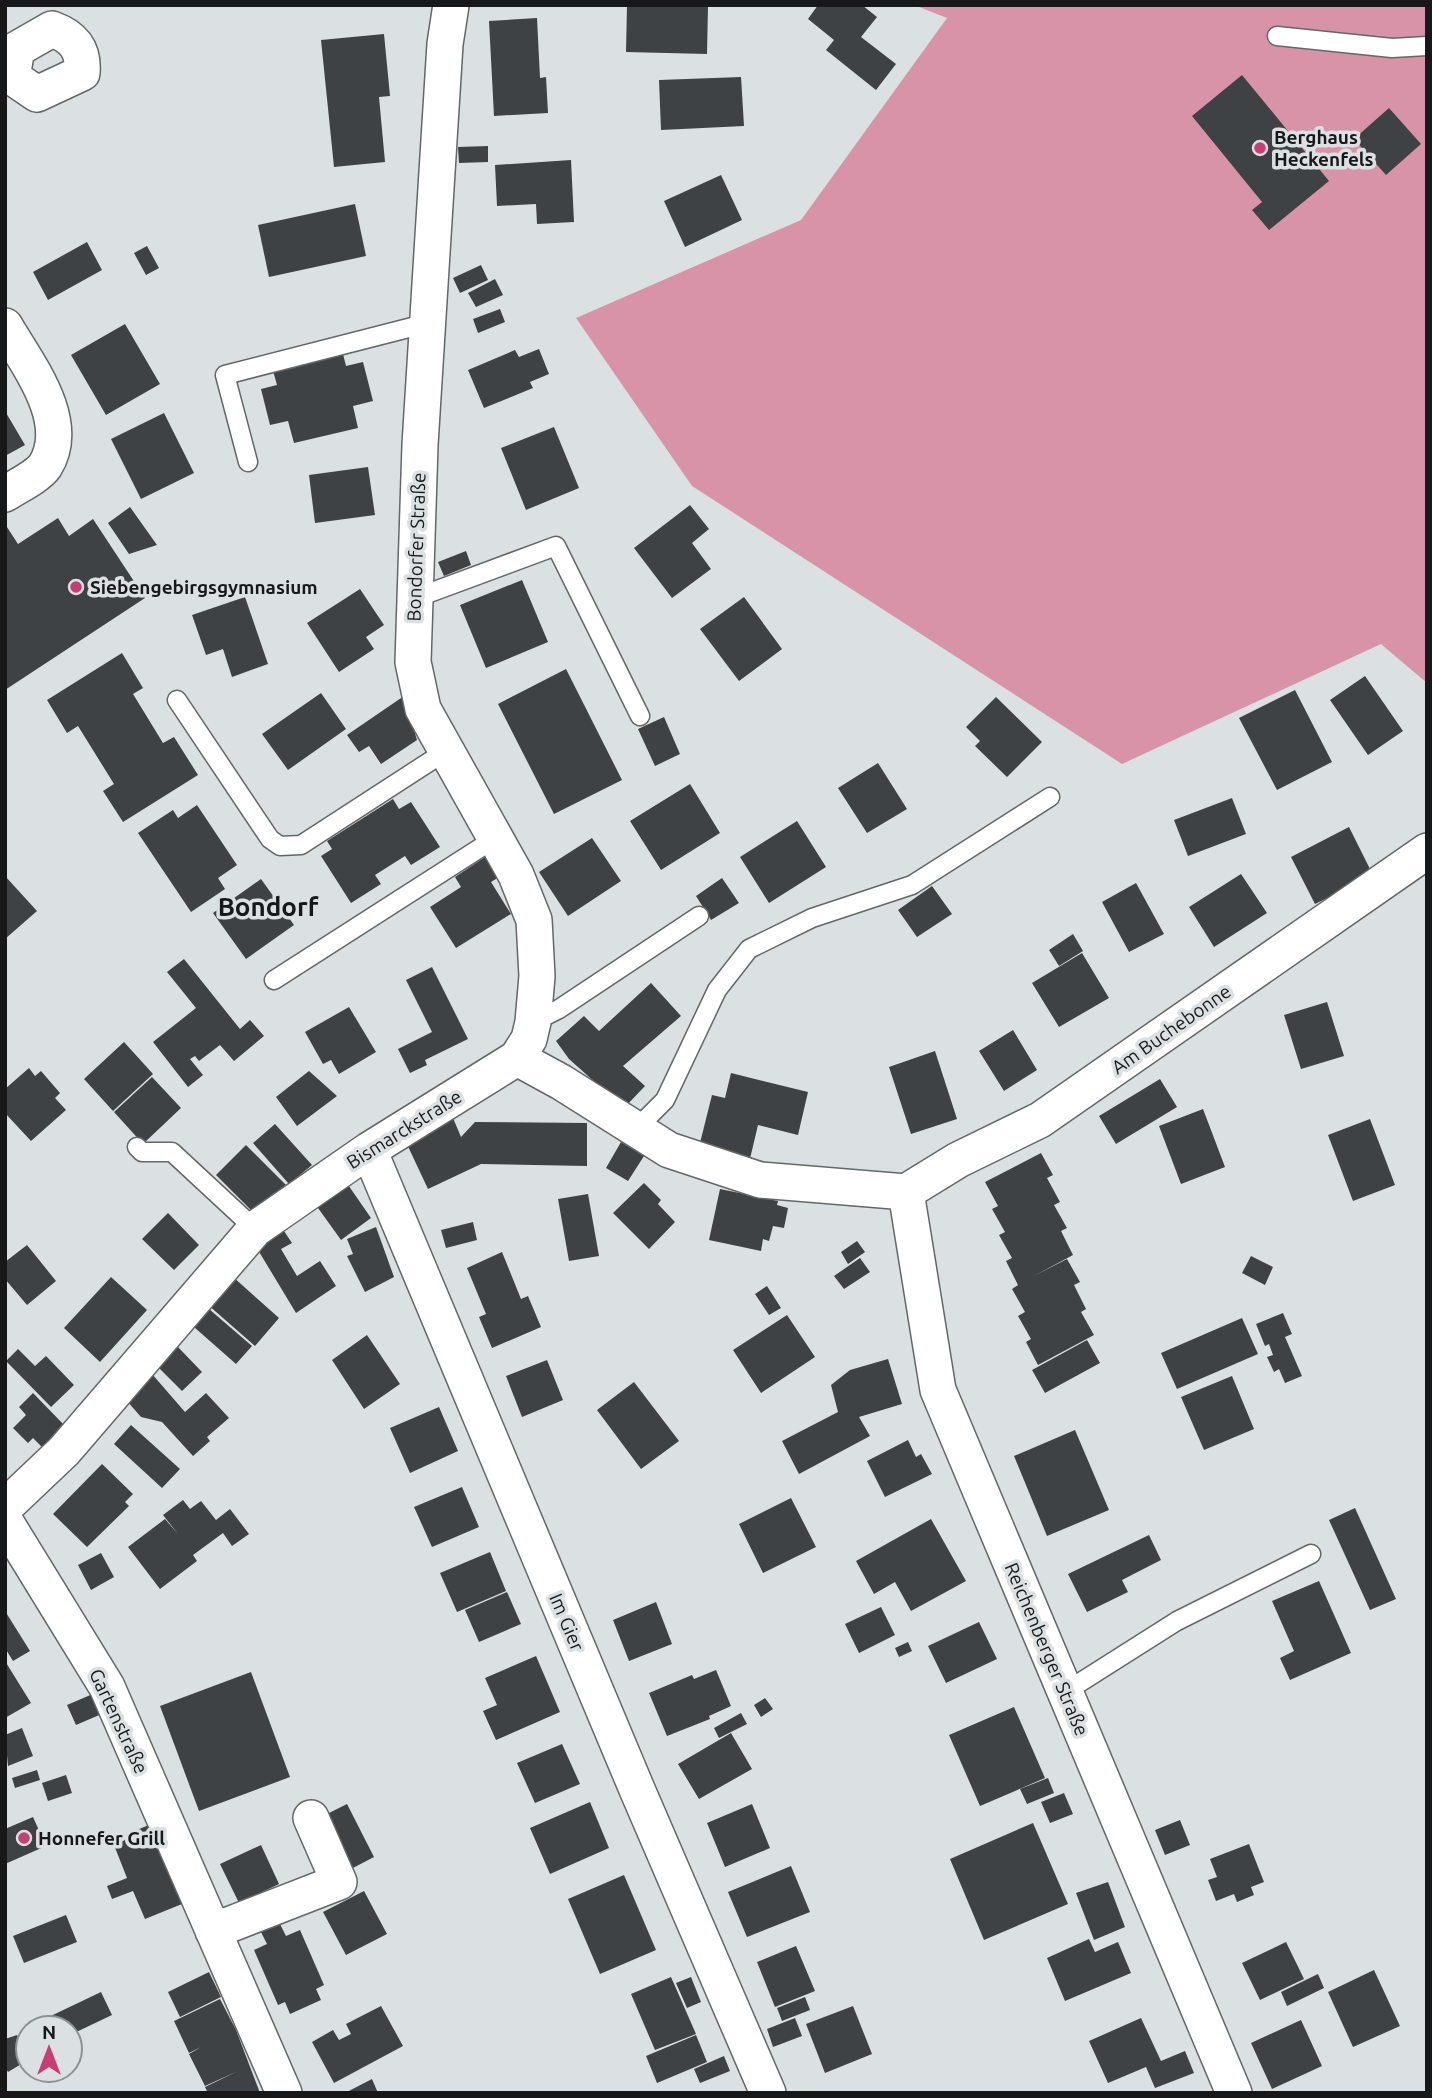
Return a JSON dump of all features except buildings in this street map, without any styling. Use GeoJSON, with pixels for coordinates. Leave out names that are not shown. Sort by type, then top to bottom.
{"type":"FeatureCollection","features":[{"type":"Feature","properties":{"kind":"street","name":"Bondorfer Straße"},"geometry":{"type":"LineString","coordinates":[[451,5],[445,44],[428,323],[413,599],[413,662],[424,709],[516,875],[534,920],[537,976],[533,1022],[529,1039],[517,1058]]}},
{"type":"Feature","properties":{"kind":"street"},"geometry":{"type":"LineString","coordinates":[[5,326],[39,386],[54,425],[52,447],[44,467],[5,494]]}},
{"type":"Feature","properties":{"kind":"street","name":"Am Buchebonne"},"geometry":{"type":"LineString","coordinates":[[906,1192],[958,1160],[1040,1120],[1427,851]]}},
{"type":"Feature","properties":{"kind":"street"},"geometry":{"type":"LineString","coordinates":[[517,1058],[669,1150],[760,1180],[906,1192]]}},
{"type":"Feature","properties":{"kind":"street","name":"Bismarckstraße"},"geometry":{"type":"LineString","coordinates":[[5,1507],[64,1451],[255,1229],[369,1150],[517,1058]]}},
{"type":"Feature","properties":{"kind":"street","name":"Im Gier"},"geometry":{"type":"LineString","coordinates":[[369,1150],[768,2093]]}},
{"type":"Feature","properties":{"kind":"street","name":"Reichenberger Straße"},"geometry":{"type":"LineString","coordinates":[[906,1192],[938,1390],[1234,2093]]}},
{"type":"Feature","properties":{"kind":"street","name":"Gartenstraße"},"geometry":{"type":"LineString","coordinates":[[5,1521],[107,1687],[284,2093]]}},
{"type":"Feature","properties":{"kind":"street"},"geometry":{"type":"LineString","coordinates":[[213,1931],[339,1882],[311,1818]]}},
{"type":"Feature","properties":{"kind":"lane"},"geometry":{"type":"LineString","coordinates":[[1277,36],[1392,48],[1427,46]]}},
{"type":"Feature","properties":{"kind":"lane"},"geometry":{"type":"LineString","coordinates":[[248,462],[225,375],[428,323]]}},
{"type":"Feature","properties":{"kind":"lane"},"geometry":{"type":"LineString","coordinates":[[413,599],[556,546],[640,716]]}},
{"type":"Feature","properties":{"kind":"lane"},"geometry":{"type":"LineString","coordinates":[[177,701],[270,839],[279,846],[301,845],[446,751]]}},
{"type":"Feature","properties":{"kind":"lane"},"geometry":{"type":"LineString","coordinates":[[636,1129],[665,1100],[717,990],[749,949],[812,918],[912,885],[1050,796]]}},
{"type":"Feature","properties":{"kind":"lane"},"geometry":{"type":"LineString","coordinates":[[274,980],[494,839]]}},
{"type":"Feature","properties":{"kind":"lane"},"geometry":{"type":"LineString","coordinates":[[533,1022],[559,1009],[699,916]]}},
{"type":"Feature","properties":{"kind":"lane"},"geometry":{"type":"LineString","coordinates":[[137,1147],[142,1152],[172,1152],[255,1229]]}},
{"type":"Feature","properties":{"kind":"lane"},"geometry":{"type":"LineString","coordinates":[[1065,1692],[1177,1621],[1311,1554]]}},
{"type":"Feature","properties":{"kind":"shaded area"},"geometry":{"type":"Polygon","coordinates":[[[914,5],[1427,5],[1427,683],[1381,644],[1122,764],[692,486],[576,318],[801,220],[947,18],[914,5]]]}},
{"type":"Feature","properties":{"kind":"place","name":"Berghaus Heckenfels"},"geometry":{"type":"Point","coordinates":[1260,148]}},
{"type":"Feature","properties":{"kind":"place","name":"Siebengebirgsgymnasium"},"geometry":{"type":"Point","coordinates":[76,587]}},
{"type":"Feature","properties":{"kind":"place","name":"Honnefer Grill"},"geometry":{"type":"Point","coordinates":[24,1838]}},
{"type":"Feature","properties":{"kind":"district","name":"Bondorf"},"geometry":{"type":"Point","coordinates":[268,906]}}]}
